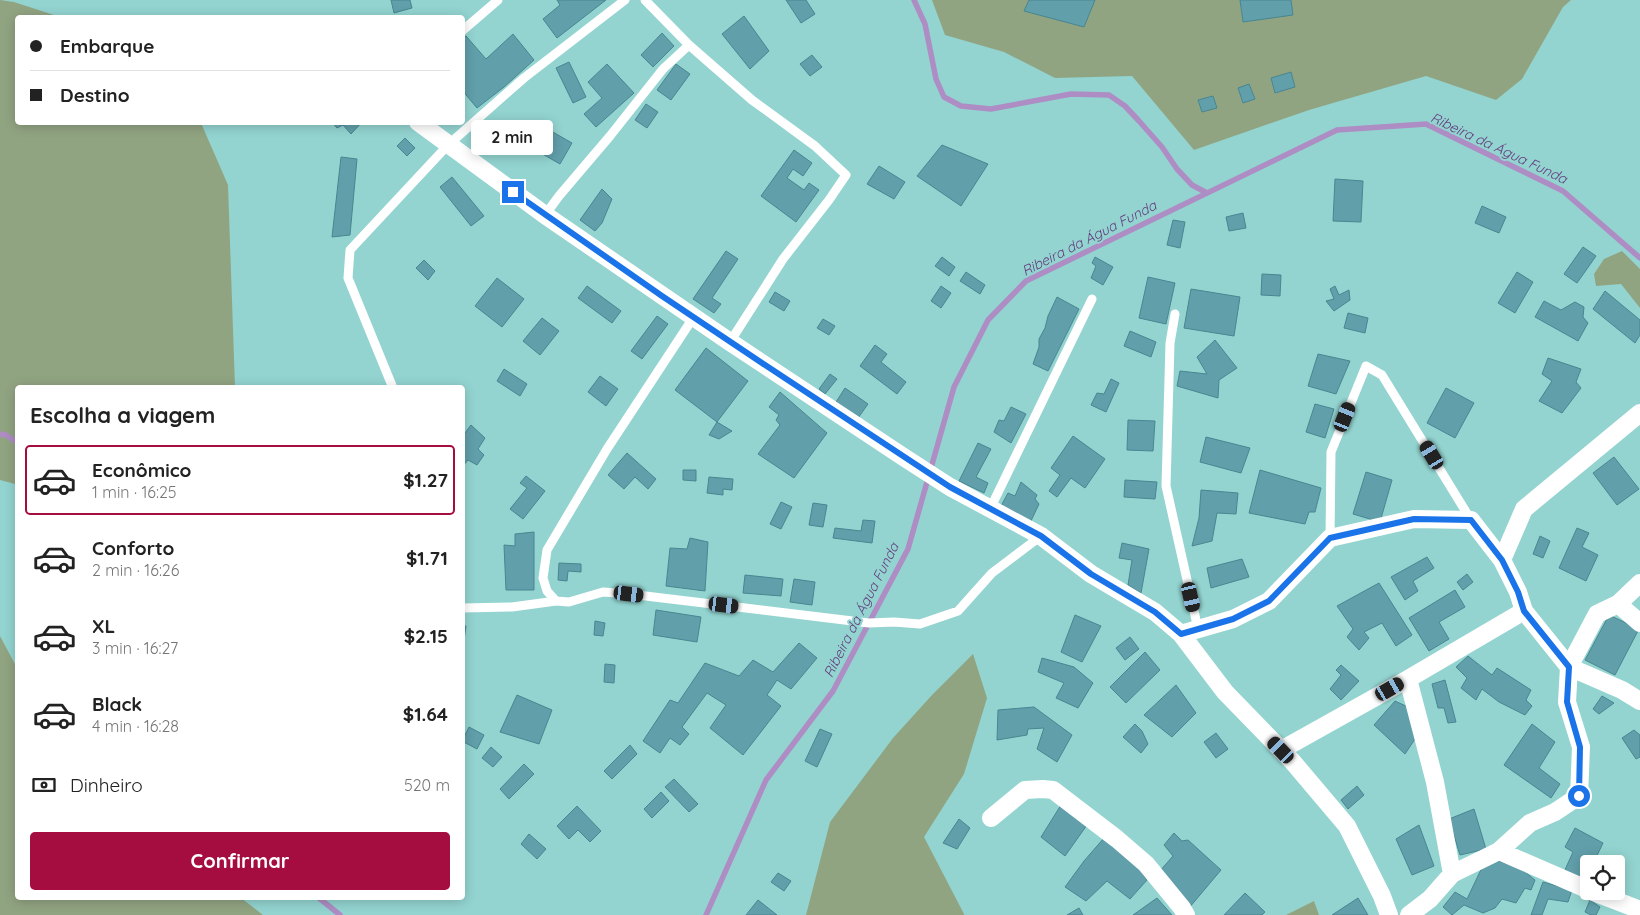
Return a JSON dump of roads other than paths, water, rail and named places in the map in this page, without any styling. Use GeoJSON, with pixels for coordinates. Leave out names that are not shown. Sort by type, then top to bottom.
{"type":"FeatureCollection","features":[{"type":"Feature","properties":{"kind":"street"},"geometry":{"type":"LineString","coordinates":[[422,125],[545,215],[730,342],[950,487],[1041,536],[1091,574],[1155,612],[1181,634],[1225,692],[1281,750],[1347,826],[1382,896],[1389,915]]}},
{"type":"Feature","properties":{"kind":"street"},"geometry":{"type":"LineString","coordinates":[[1502,560],[1524,509],[1640,413]]}},
{"type":"Feature","properties":{"kind":"street"},"geometry":{"type":"LineString","coordinates":[[1181,634],[1233,619],[1269,601],[1330,538],[1414,519],[1471,520],[1502,560],[1518,592],[1524,611],[1569,667],[1622,690],[1640,701]]}},
{"type":"Feature","properties":{"kind":"street"},"geometry":{"type":"LineString","coordinates":[[1409,915],[1430,899],[1452,874],[1499,851],[1530,823],[1555,812],[1579,796],[1580,747],[1567,702],[1569,667],[1597,614],[1618,604],[1640,583]]}},
{"type":"Feature","properties":{"kind":"street"},"geometry":{"type":"LineString","coordinates":[[1618,604],[1640,623]]}},
{"type":"Feature","properties":{"kind":"street"},"geometry":{"type":"LineString","coordinates":[[1281,750],[1524,611]]}},
{"type":"Feature","properties":{"kind":"street"},"geometry":{"type":"LineString","coordinates":[[1408,679],[1435,782],[1452,874]]}},
{"type":"Feature","properties":{"kind":"street"},"geometry":{"type":"LineString","coordinates":[[991,818],[1025,790],[1053,790],[1117,839],[1146,864],[1186,915]]}},
{"type":"Feature","properties":{"kind":"street"},"geometry":{"type":"LineString","coordinates":[[1499,851],[1580,887]]}},
{"type":"Feature","properties":{"kind":"street"},"geometry":{"type":"LineString","coordinates":[[1614,900],[1640,910]]}},
{"type":"Feature","properties":{"kind":"lane"},"geometry":{"type":"LineString","coordinates":[[465,28],[498,0]]}},
{"type":"Feature","properties":{"kind":"lane"},"geometry":{"type":"LineString","coordinates":[[393,385],[348,278],[350,250],[448,145],[524,78],[625,0]]}},
{"type":"Feature","properties":{"kind":"lane"},"geometry":{"type":"LineString","coordinates":[[645,0],[689,44],[752,100],[815,146],[846,175],[783,259],[730,342]]}},
{"type":"Feature","properties":{"kind":"lane"},"geometry":{"type":"LineString","coordinates":[[545,215],[663,69],[689,44]]}},
{"type":"Feature","properties":{"kind":"lane"},"geometry":{"type":"LineString","coordinates":[[990,509],[1092,299]]}},
{"type":"Feature","properties":{"kind":"lane"},"geometry":{"type":"LineString","coordinates":[[1175,314],[1170,352],[1166,486],[1198,629]]}},
{"type":"Feature","properties":{"kind":"lane"},"geometry":{"type":"LineString","coordinates":[[556,601],[547,591],[543,578],[546,550],[607,449],[644,396],[694,318]]}},
{"type":"Feature","properties":{"kind":"lane"},"geometry":{"type":"LineString","coordinates":[[1330,538],[1331,452],[1366,366],[1382,375],[1471,520]]}},
{"type":"Feature","properties":{"kind":"lane"},"geometry":{"type":"LineString","coordinates":[[465,608],[512,608],[556,601],[569,602],[603,592],[869,624],[894,622],[920,624],[958,611],[992,573],[1041,536]]}},
{"type":"Feature","properties":{"kind":"waterway"},"geometry":{"type":"LineString","coordinates":[[914,0],[925,24],[936,79],[944,97],[961,106],[991,109],[1071,94],[1109,95],[1125,106],[1139,121],[1192,185],[1207,193]]}},
{"type":"Feature","properties":{"kind":"waterway","name":"Ribeira da Água Funda"},"geometry":{"type":"LineString","coordinates":[[706,915],[766,780],[833,691],[908,549],[954,387],[988,320],[1026,281],[1337,130],[1426,124],[1563,191],[1640,258]]}},
{"type":"Feature","properties":{"kind":"waterway","name":"Ribeira da Água Funda"},"geometry":{"type":"LineString","coordinates":[[0,434],[6,435],[15,441]]}},
{"type":"Feature","properties":{"kind":"waterway","name":"Ribeira da Água Funda"},"geometry":{"type":"LineString","coordinates":[[321,900],[340,915]]}}]}
